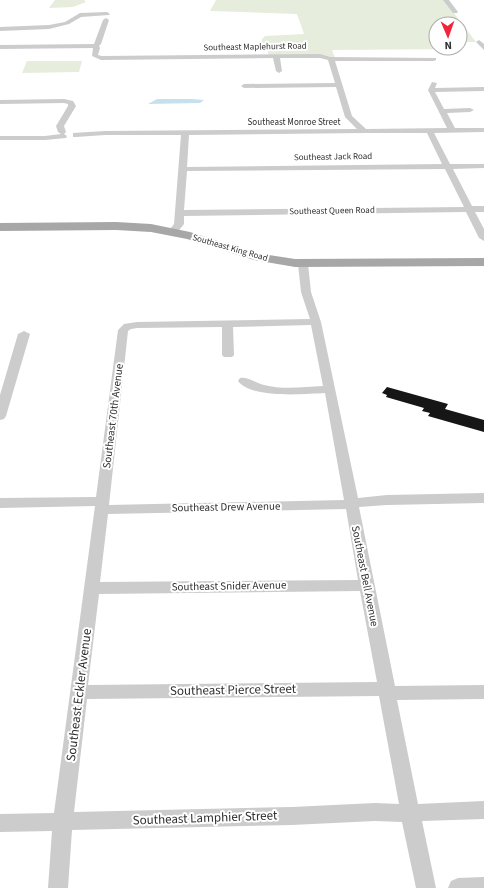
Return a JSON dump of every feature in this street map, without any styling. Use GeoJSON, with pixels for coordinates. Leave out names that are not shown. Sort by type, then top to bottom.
{"type":"FeatureCollection","features":[{"type":"Feature","properties":{"kind":"main road","name":"Southeast King Road"},"geometry":{"type":"LineString","coordinates":[[0,227],[143,227],[173,232],[254,256],[303,264],[484,262]]}},
{"type":"Feature","properties":{"kind":"street"},"geometry":{"type":"LineString","coordinates":[[446,0],[455,12]]}},
{"type":"Feature","properties":{"kind":"street"},"geometry":{"type":"LineString","coordinates":[[0,29],[49,27],[67,23],[80,15],[106,17],[98,44],[95,46],[0,47]]}},
{"type":"Feature","properties":{"kind":"street"},"geometry":{"type":"LineString","coordinates":[[480,42],[484,48]]}},
{"type":"Feature","properties":{"kind":"street","name":"Southeast Maplehurst Road"},"geometry":{"type":"LineString","coordinates":[[95,46],[97,47],[95,54],[97,57],[109,58],[320,56],[331,59],[434,59]]}},
{"type":"Feature","properties":{"kind":"street"},"geometry":{"type":"LineString","coordinates":[[276,56],[279,71]]}},
{"type":"Feature","properties":{"kind":"street"},"geometry":{"type":"LineString","coordinates":[[331,59],[350,119],[364,131]]}},
{"type":"Feature","properties":{"kind":"street"},"geometry":{"type":"LineString","coordinates":[[431,90],[434,83]]}},
{"type":"Feature","properties":{"kind":"street"},"geometry":{"type":"LineString","coordinates":[[244,86],[339,85]]}},
{"type":"Feature","properties":{"kind":"street"},"geometry":{"type":"LineString","coordinates":[[431,90],[484,90]]}},
{"type":"Feature","properties":{"kind":"street"},"geometry":{"type":"LineString","coordinates":[[431,90],[452,130]]}},
{"type":"Feature","properties":{"kind":"street"},"geometry":{"type":"LineString","coordinates":[[0,102],[70,102],[73,105],[60,126],[62,134],[33,138],[0,138]]}},
{"type":"Feature","properties":{"kind":"street"},"geometry":{"type":"LineString","coordinates":[[442,111],[470,110]]}},
{"type":"Feature","properties":{"kind":"street"},"geometry":{"type":"LineString","coordinates":[[64,120],[64,127],[75,132]]}},
{"type":"Feature","properties":{"kind":"street"},"geometry":{"type":"LineString","coordinates":[[429,130],[484,238]]}},
{"type":"Feature","properties":{"kind":"street","name":"Southeast Monroe Street"},"geometry":{"type":"LineString","coordinates":[[62,134],[75,132],[484,130]]}},
{"type":"Feature","properties":{"kind":"street"},"geometry":{"type":"LineString","coordinates":[[173,232],[178,226],[180,213],[185,132]]}},
{"type":"Feature","properties":{"kind":"street","name":"Southeast Jack Road"},"geometry":{"type":"LineString","coordinates":[[183,169],[484,166]]}},
{"type":"Feature","properties":{"kind":"street","name":"Southeast Queen Road"},"geometry":{"type":"LineString","coordinates":[[180,213],[484,209]]}},
{"type":"Feature","properties":{"kind":"street","name":"Southeast Bell Avenue"},"geometry":{"type":"LineString","coordinates":[[303,264],[306,292],[316,322],[330,389],[410,812],[426,888]]}},
{"type":"Feature","properties":{"kind":"street"},"geometry":{"type":"LineString","coordinates":[[228,355],[227,323],[316,322]]}},
{"type":"Feature","properties":{"kind":"street","name":"Southeast 70th Avenue"},"geometry":{"type":"LineString","coordinates":[[102,506],[123,330],[128,326],[137,324],[227,323]]}},
{"type":"Feature","properties":{"kind":"street"},"geometry":{"type":"LineString","coordinates":[[0,416],[24,334]]}},
{"type":"Feature","properties":{"kind":"street"},"geometry":{"type":"LineString","coordinates":[[244,381],[253,386],[271,390],[330,389]]}},
{"type":"Feature","properties":{"kind":"street","name":"Southeast Drew Avenue"},"geometry":{"type":"LineString","coordinates":[[0,503],[102,506],[337,505],[406,500],[484,498]]}},
{"type":"Feature","properties":{"kind":"street","name":"Southeast Eckler Avenue"},"geometry":{"type":"LineString","coordinates":[[58,888],[63,822],[102,506]]}},
{"type":"Feature","properties":{"kind":"street","name":"Southeast Snider Avenue"},"geometry":{"type":"LineString","coordinates":[[92,588],[367,585]]}},
{"type":"Feature","properties":{"kind":"street","name":"Southeast Pierce Street"},"geometry":{"type":"LineString","coordinates":[[80,692],[484,692]]}},
{"type":"Feature","properties":{"kind":"street","name":"Southeast Lamphier Street"},"geometry":{"type":"LineString","coordinates":[[0,824],[370,812],[484,810]]}},
{"type":"Feature","properties":{"kind":"street"},"geometry":{"type":"LineString","coordinates":[[458,888],[484,887]]}},
{"type":"Feature","properties":{"kind":"green space"},"geometry":{"type":"Polygon","coordinates":[[[55,0],[84,0],[86,2],[73,7],[49,8],[55,0]]]}},
{"type":"Feature","properties":{"kind":"green space"},"geometry":{"type":"Polygon","coordinates":[[[216,0],[444,0],[456,16],[428,16],[428,49],[332,50],[335,58],[324,55],[269,56],[267,49],[261,44],[262,39],[265,36],[304,34],[297,14],[210,11],[216,0]]]}},
{"type":"Feature","properties":{"kind":"green space"},"geometry":{"type":"Polygon","coordinates":[[[468,32],[476,42],[468,42],[468,32]]]}},
{"type":"Feature","properties":{"kind":"green space"},"geometry":{"type":"Polygon","coordinates":[[[27,61],[82,61],[79,72],[22,73],[27,61]]]}},
{"type":"Feature","properties":{"kind":"water"},"geometry":{"type":"Polygon","coordinates":[[[157,99],[204,100],[200,103],[148,104],[157,99]]]}},
{"type":"Feature","properties":{"kind":"building"},"geometry":{"type":"Polygon","coordinates":[[[387,387],[448,404],[445,409],[484,420],[484,432],[428,416],[430,413],[422,411],[424,408],[386,397],[387,395],[382,393],[387,387]]]}}]}
